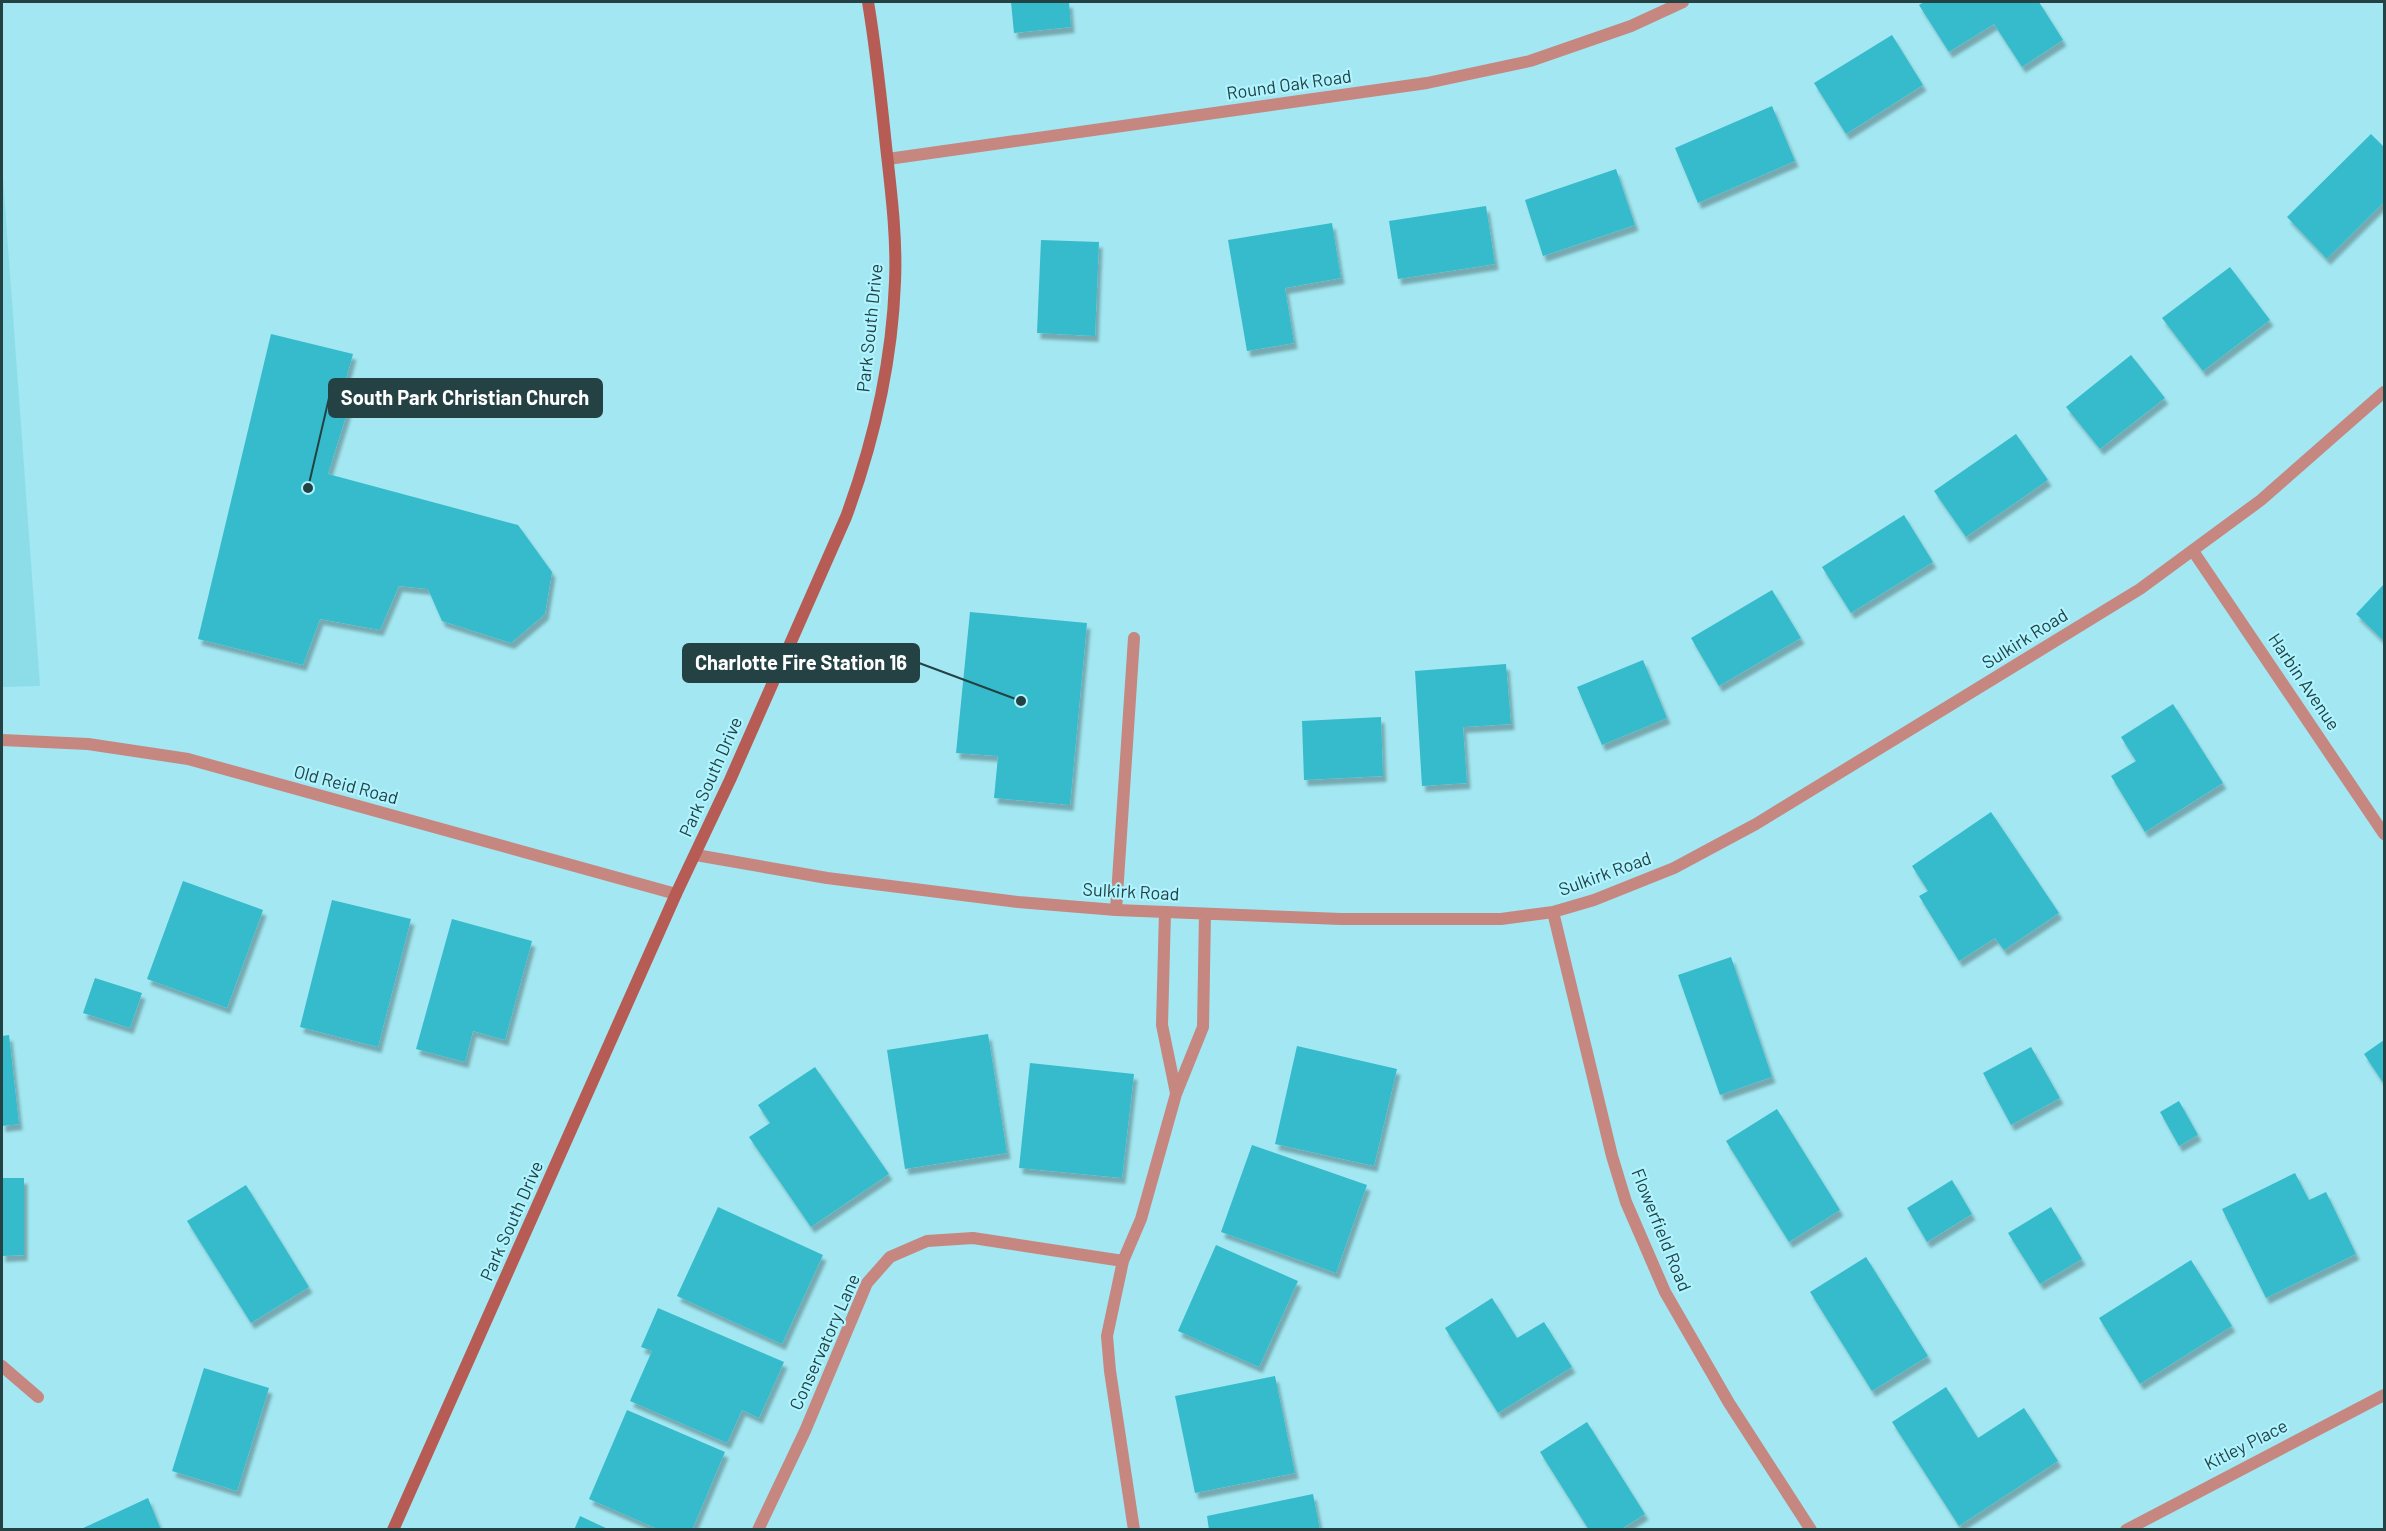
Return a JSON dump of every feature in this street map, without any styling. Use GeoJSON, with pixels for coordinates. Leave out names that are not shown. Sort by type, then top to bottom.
{"type":"FeatureCollection","features":[{"type":"Feature","properties":{"kind":"street","name":"Park South Drive"},"geometry":{"type":"LineString","coordinates":[[393,1530],[846,517],[861,475],[883,390],[890,346],[895,282],[895,237],[888,159],[868,2]]}},
{"type":"Feature","properties":{"kind":"street","name":"Round Oak Road"},"geometry":{"type":"LineString","coordinates":[[888,159],[1426,84],[1530,61],[1631,26],[1683,2]]}},
{"type":"Feature","properties":{"kind":"street","name":"Sulkirk Road"},"geometry":{"type":"LineString","coordinates":[[696,855],[826,878],[1018,902],[1116,910],[1341,919],[1501,919],[1553,912],[1594,900],[1674,868],[1756,824],[2130,595],[2261,500],[2385,392]]}},
{"type":"Feature","properties":{"kind":"street","name":"Harbin Avenue"},"geometry":{"type":"LineString","coordinates":[[2193,551],[2385,834]]}},
{"type":"Feature","properties":{"kind":"street"},"geometry":{"type":"LineString","coordinates":[[1116,910],[1134,638]]}},
{"type":"Feature","properties":{"kind":"street","name":"Old Reid Road"},"geometry":{"type":"LineString","coordinates":[[2,740],[88,744],[188,759],[676,894]]}},
{"type":"Feature","properties":{"kind":"street"},"geometry":{"type":"LineString","coordinates":[[1166,912],[1162,1025],[1176,1094]]}},
{"type":"Feature","properties":{"kind":"street","name":"Flowerfield Road"},"geometry":{"type":"LineString","coordinates":[[1553,912],[1612,1156],[1626,1202],[1665,1292],[1729,1403],[1811,1530]]}},
{"type":"Feature","properties":{"kind":"street"},"geometry":{"type":"LineString","coordinates":[[1134,1530],[1110,1371],[1107,1336],[1123,1261],[1141,1219],[1176,1094],[1203,1027],[1205,914]]}},
{"type":"Feature","properties":{"kind":"street","name":"Conservatory Lane"},"geometry":{"type":"LineString","coordinates":[[759,1530],[805,1431],[867,1283],[890,1257],[927,1241],[973,1238],[1123,1261]]}},
{"type":"Feature","properties":{"kind":"street"},"geometry":{"type":"LineString","coordinates":[[2,1366],[38,1397]]}},
{"type":"Feature","properties":{"kind":"street","name":"Kitley Place"},"geometry":{"type":"LineString","coordinates":[[2126,1530],[2385,1395]]}},
{"type":"Feature","properties":{"kind":"shaded area"},"geometry":{"type":"Polygon","coordinates":[[[2,162],[3,178],[40,686],[2,687],[2,162]]]}},
{"type":"Feature","properties":{"kind":"building"},"geometry":{"type":"Polygon","coordinates":[[[1011,2],[1069,2],[1071,27],[1014,33],[1011,2]]]}},
{"type":"Feature","properties":{"kind":"building"},"geometry":{"type":"Polygon","coordinates":[[[1924,2],[2039,2],[2063,40],[2022,67],[1994,24],[1949,52],[1919,5],[1924,2]]]}},
{"type":"Feature","properties":{"kind":"building"},"geometry":{"type":"Polygon","coordinates":[[[1892,35],[1923,85],[1846,134],[1814,83],[1892,35]]]}},
{"type":"Feature","properties":{"kind":"building"},"geometry":{"type":"Polygon","coordinates":[[[1772,106],[1795,161],[1698,203],[1675,148],[1772,106]]]}},
{"type":"Feature","properties":{"kind":"building"},"geometry":{"type":"Polygon","coordinates":[[[2371,134],[2384,147],[2384,202],[2327,259],[2287,217],[2371,134]]]}},
{"type":"Feature","properties":{"kind":"building"},"geometry":{"type":"Polygon","coordinates":[[[1616,169],[1635,225],[1543,256],[1525,200],[1616,169]]]}},
{"type":"Feature","properties":{"kind":"building"},"geometry":{"type":"Polygon","coordinates":[[[1486,206],[1495,264],[1398,279],[1389,221],[1486,206]]]}},
{"type":"Feature","properties":{"kind":"building"},"geometry":{"type":"Polygon","coordinates":[[[1332,223],[1341,278],[1285,288],[1294,343],[1247,351],[1228,240],[1332,223]]]}},
{"type":"Feature","properties":{"kind":"building"},"geometry":{"type":"Polygon","coordinates":[[[1041,240],[1099,242],[1095,336],[1037,333],[1041,240]]]}},
{"type":"Feature","properties":{"kind":"building"},"geometry":{"type":"Polygon","coordinates":[[[2230,267],[2270,320],[2203,371],[2162,318],[2230,267]]]}},
{"type":"Feature","properties":{"kind":"building"},"geometry":{"type":"Polygon","coordinates":[[[271,334],[353,354],[344,386],[355,387],[328,474],[518,525],[552,572],[545,614],[511,643],[442,621],[428,589],[399,586],[380,630],[320,619],[303,665],[198,639],[271,334]]]}},
{"type":"Feature","properties":{"kind":"building"},"geometry":{"type":"Polygon","coordinates":[[[2131,355],[2165,398],[2100,449],[2066,407],[2131,355]]]}},
{"type":"Feature","properties":{"kind":"building"},"geometry":{"type":"Polygon","coordinates":[[[2016,434],[2048,480],[1966,537],[1934,491],[2016,434]]]}},
{"type":"Feature","properties":{"kind":"building"},"geometry":{"type":"Polygon","coordinates":[[[1904,515],[1933,562],[1851,613],[1822,567],[1904,515]]]}},
{"type":"Feature","properties":{"kind":"building"},"geometry":{"type":"Polygon","coordinates":[[[2384,584],[2384,641],[2356,614],[2384,584]]]}},
{"type":"Feature","properties":{"kind":"building"},"geometry":{"type":"Polygon","coordinates":[[[1772,590],[1801,638],[1719,686],[1691,638],[1772,590]]]}},
{"type":"Feature","properties":{"kind":"building"},"geometry":{"type":"Polygon","coordinates":[[[970,612],[1087,623],[1070,805],[994,798],[998,756],[956,753],[970,612]]]}},
{"type":"Feature","properties":{"kind":"building"},"geometry":{"type":"Polygon","coordinates":[[[1643,660],[1667,718],[1602,745],[1577,687],[1643,660]]]}},
{"type":"Feature","properties":{"kind":"building"},"geometry":{"type":"Polygon","coordinates":[[[1506,664],[1511,724],[1463,727],[1467,783],[1422,786],[1415,671],[1506,664]]]}},
{"type":"Feature","properties":{"kind":"building"},"geometry":{"type":"Polygon","coordinates":[[[2173,704],[2223,783],[2145,832],[2111,776],[2136,761],[2121,737],[2173,704]]]}},
{"type":"Feature","properties":{"kind":"building"},"geometry":{"type":"Polygon","coordinates":[[[1381,717],[1383,776],[1304,780],[1302,721],[1381,717]]]}},
{"type":"Feature","properties":{"kind":"building"},"geometry":{"type":"Polygon","coordinates":[[[1991,812],[2059,913],[2004,950],[1995,938],[1959,961],[1919,896],[1928,891],[1912,866],[1991,812]]]}},
{"type":"Feature","properties":{"kind":"building"},"geometry":{"type":"Polygon","coordinates":[[[183,881],[263,910],[227,1008],[147,979],[183,881]]]}},
{"type":"Feature","properties":{"kind":"building"},"geometry":{"type":"Polygon","coordinates":[[[332,900],[411,919],[378,1047],[300,1027],[332,900]]]}},
{"type":"Feature","properties":{"kind":"building"},"geometry":{"type":"Polygon","coordinates":[[[452,919],[532,941],[505,1040],[473,1031],[465,1062],[416,1049],[452,919]]]}},
{"type":"Feature","properties":{"kind":"building"},"geometry":{"type":"Polygon","coordinates":[[[1731,957],[1772,1077],[1720,1095],[1678,975],[1731,957]]]}},
{"type":"Feature","properties":{"kind":"building"},"geometry":{"type":"Polygon","coordinates":[[[95,978],[142,993],[130,1028],[83,1013],[95,978]]]}},
{"type":"Feature","properties":{"kind":"building"},"geometry":{"type":"Polygon","coordinates":[[[988,1034],[1007,1153],[905,1169],[887,1050],[988,1034]]]}},
{"type":"Feature","properties":{"kind":"building"},"geometry":{"type":"Polygon","coordinates":[[[9,1035],[19,1124],[2,1126],[2,1036],[9,1035]]]}},
{"type":"Feature","properties":{"kind":"building"},"geometry":{"type":"Polygon","coordinates":[[[2384,1040],[2384,1084],[2364,1054],[2384,1040]]]}},
{"type":"Feature","properties":{"kind":"building"},"geometry":{"type":"Polygon","coordinates":[[[1297,1046],[1397,1069],[1374,1166],[1275,1144],[1297,1046]]]}},
{"type":"Feature","properties":{"kind":"building"},"geometry":{"type":"Polygon","coordinates":[[[2031,1047],[2060,1098],[2011,1125],[1983,1073],[2031,1047]]]}},
{"type":"Feature","properties":{"kind":"building"},"geometry":{"type":"Polygon","coordinates":[[[1030,1063],[1134,1074],[1122,1178],[1019,1168],[1030,1063]]]}},
{"type":"Feature","properties":{"kind":"building"},"geometry":{"type":"Polygon","coordinates":[[[815,1067],[889,1174],[811,1227],[749,1137],[770,1123],[758,1105],[815,1067]]]}},
{"type":"Feature","properties":{"kind":"building"},"geometry":{"type":"Polygon","coordinates":[[[2179,1101],[2198,1135],[2179,1146],[2160,1112],[2179,1101]]]}},
{"type":"Feature","properties":{"kind":"building"},"geometry":{"type":"Polygon","coordinates":[[[1777,1109],[1840,1210],[1789,1242],[1726,1141],[1777,1109]]]}},
{"type":"Feature","properties":{"kind":"building"},"geometry":{"type":"Polygon","coordinates":[[[1252,1145],[1367,1185],[1336,1273],[1221,1232],[1252,1145]]]}},
{"type":"Feature","properties":{"kind":"building"},"geometry":{"type":"Polygon","coordinates":[[[2295,1173],[2309,1200],[2326,1192],[2356,1254],[2266,1298],[2222,1209],[2295,1173]]]}},
{"type":"Feature","properties":{"kind":"building"},"geometry":{"type":"Polygon","coordinates":[[[2,1178],[24,1178],[24,1255],[2,1256],[2,1178]]]}},
{"type":"Feature","properties":{"kind":"building"},"geometry":{"type":"Polygon","coordinates":[[[1952,1180],[1972,1214],[1927,1242],[1907,1208],[1952,1180]]]}},
{"type":"Feature","properties":{"kind":"building"},"geometry":{"type":"Polygon","coordinates":[[[246,1185],[309,1287],[251,1323],[187,1221],[246,1185]]]}},
{"type":"Feature","properties":{"kind":"building"},"geometry":{"type":"Polygon","coordinates":[[[718,1207],[823,1255],[782,1344],[677,1296],[718,1207]]]}},
{"type":"Feature","properties":{"kind":"building"},"geometry":{"type":"Polygon","coordinates":[[[2051,1207],[2082,1259],[2040,1284],[2008,1233],[2051,1207]]]}},
{"type":"Feature","properties":{"kind":"building"},"geometry":{"type":"Polygon","coordinates":[[[1216,1245],[1298,1281],[1259,1367],[1178,1331],[1216,1245]]]}},
{"type":"Feature","properties":{"kind":"building"},"geometry":{"type":"Polygon","coordinates":[[[1866,1257],[1928,1356],[1872,1391],[1810,1292],[1866,1257]]]}},
{"type":"Feature","properties":{"kind":"building"},"geometry":{"type":"Polygon","coordinates":[[[2191,1260],[2232,1326],[2140,1384],[2099,1318],[2191,1260]]]}},
{"type":"Feature","properties":{"kind":"building"},"geometry":{"type":"Polygon","coordinates":[[[1492,1298],[1517,1338],[1544,1322],[1572,1367],[1498,1413],[1445,1328],[1492,1298]]]}},
{"type":"Feature","properties":{"kind":"building"},"geometry":{"type":"Polygon","coordinates":[[[658,1308],[784,1362],[759,1418],[742,1410],[727,1443],[630,1401],[652,1351],[641,1347],[658,1308]]]}},
{"type":"Feature","properties":{"kind":"building"},"geometry":{"type":"Polygon","coordinates":[[[204,1368],[269,1388],[237,1491],[172,1471],[204,1368]]]}},
{"type":"Feature","properties":{"kind":"building"},"geometry":{"type":"Polygon","coordinates":[[[1275,1376],[1295,1473],[1195,1493],[1175,1396],[1275,1376]]]}},
{"type":"Feature","properties":{"kind":"building"},"geometry":{"type":"Polygon","coordinates":[[[1946,1387],[1978,1438],[2024,1408],[2058,1461],[1959,1526],[1892,1422],[1946,1387]]]}},
{"type":"Feature","properties":{"kind":"building"},"geometry":{"type":"Polygon","coordinates":[[[627,1410],[725,1452],[692,1530],[660,1530],[589,1499],[627,1410]]]}},
{"type":"Feature","properties":{"kind":"building"},"geometry":{"type":"Polygon","coordinates":[[[1587,1422],[1645,1514],[1620,1530],[1589,1530],[1540,1452],[1587,1422]]]}},
{"type":"Feature","properties":{"kind":"building"},"geometry":{"type":"Polygon","coordinates":[[[1313,1494],[1320,1530],[1209,1530],[1207,1516],[1313,1494]]]}},
{"type":"Feature","properties":{"kind":"building"},"geometry":{"type":"Polygon","coordinates":[[[148,1498],[161,1530],[79,1530],[148,1498]]]}},
{"type":"Feature","properties":{"kind":"building"},"geometry":{"type":"Polygon","coordinates":[[[580,1516],[610,1530],[574,1530],[580,1516]]]}},
{"type":"Feature","properties":{"kind":"place","name":"South Park Christian Church"},"geometry":{"type":"Point","coordinates":[308,488]}},
{"type":"Feature","properties":{"kind":"place","name":"Charlotte Fire Station 16"},"geometry":{"type":"Point","coordinates":[1021,701]}}]}
